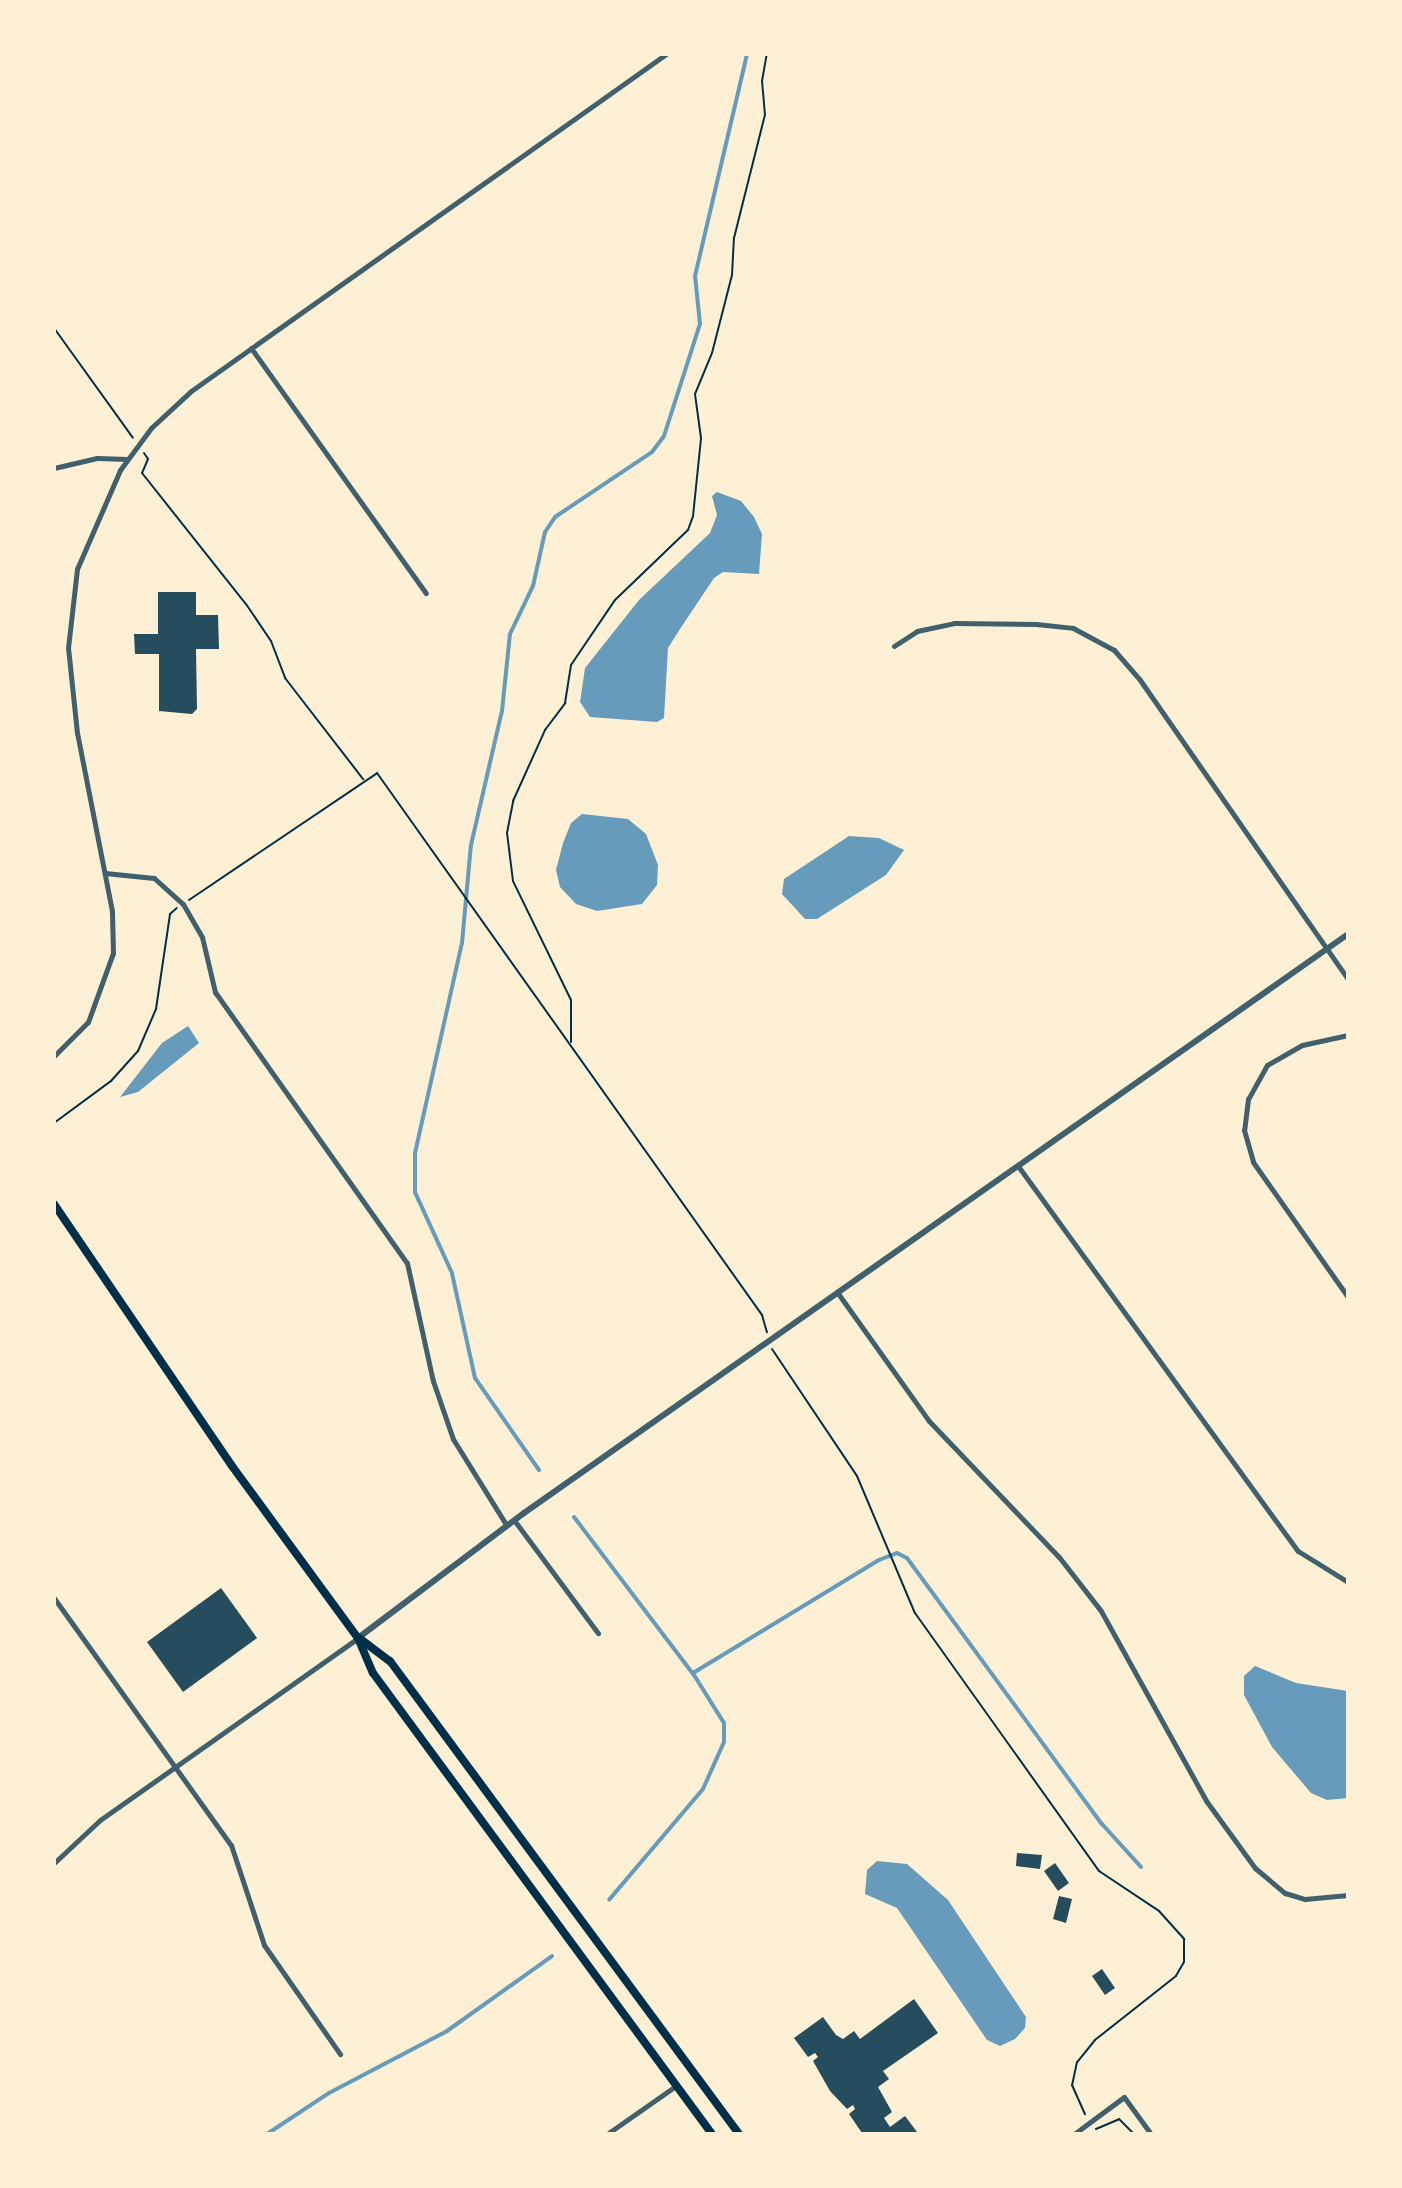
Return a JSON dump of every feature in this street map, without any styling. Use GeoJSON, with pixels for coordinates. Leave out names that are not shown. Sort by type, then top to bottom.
{"type":"FeatureCollection","features":[{"type":"Feature","properties":{"kind":"main road"},"geometry":{"type":"LineString","coordinates":[[54,1204],[239,1475],[358,1638],[373,1673],[712,2134]]}},
{"type":"Feature","properties":{"kind":"main road"},"geometry":{"type":"LineString","coordinates":[[358,1638],[390,1661],[739,2134]]}},
{"type":"Feature","properties":{"kind":"street"},"geometry":{"type":"LineString","coordinates":[[54,1056],[88,1022],[107,977],[114,936],[70,690],[68,618],[85,544],[127,459],[137,444],[191,391],[666,54]]}},
{"type":"Feature","properties":{"kind":"street"},"geometry":{"type":"LineString","coordinates":[[251,348],[426,593]]}},
{"type":"Feature","properties":{"kind":"street"},"geometry":{"type":"LineString","coordinates":[[54,468],[97,458],[127,459]]}},
{"type":"Feature","properties":{"kind":"street"},"geometry":{"type":"LineString","coordinates":[[894,646],[917,631],[954,623],[1036,624],[1073,628],[1114,650],[1329,948],[1348,979]]}},
{"type":"Feature","properties":{"kind":"street"},"geometry":{"type":"LineString","coordinates":[[105,873],[154,878],[183,904],[202,937],[215,992],[407,1263],[433,1381],[453,1439],[507,1526]]}},
{"type":"Feature","properties":{"kind":"street"},"geometry":{"type":"LineString","coordinates":[[54,1863],[89,1828],[358,1638],[514,1520],[1348,934]]}},
{"type":"Feature","properties":{"kind":"street"},"geometry":{"type":"LineString","coordinates":[[1348,1035],[1302,1045],[1267,1065],[1248,1099],[1244,1130],[1259,1171],[1348,1297]]}},
{"type":"Feature","properties":{"kind":"street"},"geometry":{"type":"LineString","coordinates":[[1018,1166],[1298,1551],[1348,1582]]}},
{"type":"Feature","properties":{"kind":"street"},"geometry":{"type":"LineString","coordinates":[[837,1292],[929,1421],[1059,1557],[1101,1611],[1207,1802],[1255,1868],[1285,1893],[1305,1899],[1348,1895]]}},
{"type":"Feature","properties":{"kind":"street"},"geometry":{"type":"LineString","coordinates":[[514,1520],[598,1633]]}},
{"type":"Feature","properties":{"kind":"street"},"geometry":{"type":"LineString","coordinates":[[54,1598],[231,1845],[270,1955],[340,2054]]}},
{"type":"Feature","properties":{"kind":"street"},"geometry":{"type":"LineString","coordinates":[[607,2134],[677,2085]]}},
{"type":"Feature","properties":{"kind":"street"},"geometry":{"type":"LineString","coordinates":[[1074,2134],[1124,2097],[1151,2134]]}},
{"type":"Feature","properties":{"kind":"path"},"geometry":{"type":"LineString","coordinates":[[571,1043],[571,1000],[513,881],[507,833],[513,801],[545,730],[565,703],[571,665],[615,600],[688,530],[693,516],[701,438],[695,394],[712,353],[732,275],[734,238],[765,115],[767,54]]}},
{"type":"Feature","properties":{"kind":"path"},"geometry":{"type":"LineString","coordinates":[[54,328],[148,459],[142,473],[229,580],[271,641],[285,678],[364,780]]}},
{"type":"Feature","properties":{"kind":"path"},"geometry":{"type":"LineString","coordinates":[[54,1123],[125,1068],[149,1029],[160,993],[170,914],[377,773],[453,874],[762,1315],[765,1328]]}},
{"type":"Feature","properties":{"kind":"path"},"geometry":{"type":"LineString","coordinates":[[776,1360],[848,1461],[915,1613],[1086,1856],[1109,1882],[1159,1911],[1184,1939],[1184,1962],[1176,1976],[1095,2040],[1073,2068],[1074,2095],[1098,2132],[1119,2119],[1134,2134]]}},
{"type":"Feature","properties":{"kind":"water"},"geometry":{"type":"Polygon","coordinates":[[[717,492],[741,501],[754,517],[762,534],[759,574],[723,572],[714,578],[680,629],[668,648],[664,718],[657,722],[590,717],[580,702],[585,668],[639,600],[710,533],[717,515],[712,496],[717,492]]]}},
{"type":"Feature","properties":{"kind":"water"},"geometry":{"type":"Polygon","coordinates":[[[582,814],[628,819],[646,834],[658,865],[657,885],[642,904],[597,911],[576,904],[560,887],[556,870],[563,843],[571,823],[582,814]]]}},
{"type":"Feature","properties":{"kind":"water"},"geometry":{"type":"Polygon","coordinates":[[[849,836],[879,838],[904,850],[886,875],[817,919],[805,919],[782,894],[784,879],[849,836]]]}},
{"type":"Feature","properties":{"kind":"water"},"geometry":{"type":"Polygon","coordinates":[[[188,1026],[199,1043],[138,1092],[120,1097],[162,1043],[188,1026]]]}},
{"type":"Feature","properties":{"kind":"water"},"geometry":{"type":"Polygon","coordinates":[[[1255,1666],[1296,1683],[1348,1691],[1348,1798],[1327,1800],[1311,1793],[1272,1747],[1244,1695],[1244,1676],[1255,1666]]]}},
{"type":"Feature","properties":{"kind":"water"},"geometry":{"type":"Polygon","coordinates":[[[877,1861],[907,1864],[948,1900],[1026,2017],[1025,2028],[1015,2039],[1000,2046],[987,2040],[897,1908],[865,1894],[867,1870],[877,1861]]]}},
{"type":"Feature","properties":{"kind":"building"},"geometry":{"type":"Polygon","coordinates":[[[158,592],[196,592],[196,615],[218,615],[219,649],[196,649],[197,709],[192,714],[159,711],[159,654],[135,654],[134,634],[158,634],[158,592]]]}},
{"type":"Feature","properties":{"kind":"building"},"geometry":{"type":"Polygon","coordinates":[[[221,1588],[257,1638],[183,1692],[147,1642],[221,1588]]]}},
{"type":"Feature","properties":{"kind":"building"},"geometry":{"type":"Polygon","coordinates":[[[1017,1853],[1042,1855],[1040,1869],[1016,1866],[1017,1853]]]}},
{"type":"Feature","properties":{"kind":"building"},"geometry":{"type":"Polygon","coordinates":[[[1055,1863],[1069,1883],[1058,1891],[1044,1871],[1055,1863]]]}},
{"type":"Feature","properties":{"kind":"building"},"geometry":{"type":"Polygon","coordinates":[[[1059,1896],[1072,1899],[1066,1923],[1053,1919],[1059,1896]]]}},
{"type":"Feature","properties":{"kind":"building"},"geometry":{"type":"Polygon","coordinates":[[[1102,1969],[1115,1988],[1105,1995],[1092,1976],[1102,1969]]]}},
{"type":"Feature","properties":{"kind":"building"},"geometry":{"type":"Polygon","coordinates":[[[914,1999],[938,2033],[883,2071],[889,2079],[878,2087],[892,2112],[884,2118],[890,2127],[905,2116],[917,2132],[862,2133],[849,2114],[855,2109],[853,2105],[847,2109],[830,2091],[813,2061],[818,2057],[815,2053],[808,2057],[794,2038],[823,2017],[836,2035],[843,2039],[854,2031],[860,2039],[914,1999]]]}},
{"type":"Feature","properties":{"kind":"waterway"},"geometry":{"type":"LineString","coordinates":[[539,1470],[475,1378],[452,1273],[415,1192],[415,1153],[462,943],[471,845],[502,711],[510,634],[533,586],[545,532],[555,517],[652,452],[664,436],[700,324],[695,276],[747,54]]}},
{"type":"Feature","properties":{"kind":"waterway"},"geometry":{"type":"LineString","coordinates":[[574,1517],[694,1675],[724,1723],[724,1742],[703,1789],[609,1900]]}},
{"type":"Feature","properties":{"kind":"waterway"},"geometry":{"type":"LineString","coordinates":[[693,1673],[879,1560],[897,1553],[907,1558],[1102,1824],[1141,1867]]}},
{"type":"Feature","properties":{"kind":"waterway"},"geometry":{"type":"LineString","coordinates":[[267,2134],[329,2093],[447,2031],[552,1956]]}}]}
